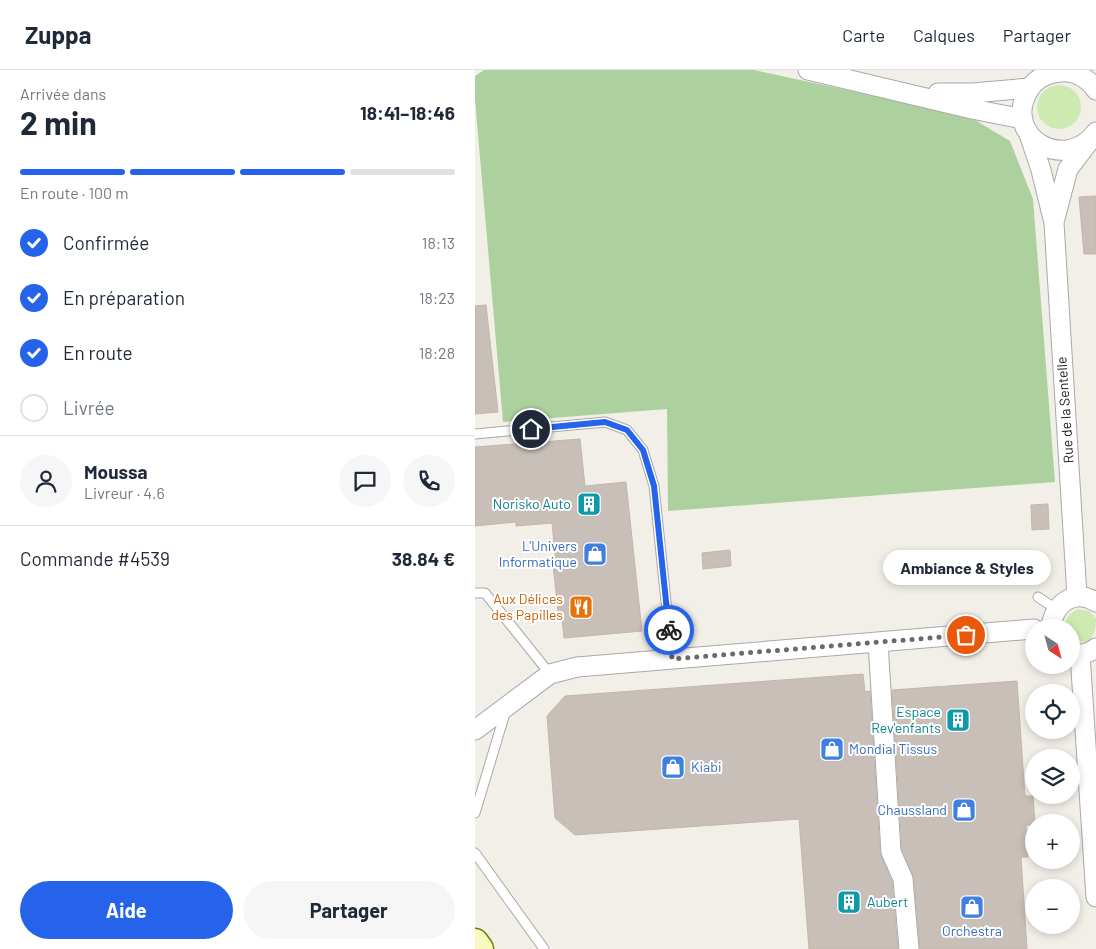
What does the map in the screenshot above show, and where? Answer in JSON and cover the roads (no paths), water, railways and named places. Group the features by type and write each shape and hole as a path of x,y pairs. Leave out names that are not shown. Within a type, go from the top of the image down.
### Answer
{"main road":[{"path":"475,942 480,949"}],"street":[{"path":"808,70 853,75 912,94 972,109 1026,126"},
{"path":"912,94 973,93 1064,71 1090,80"},
{"path":"1037,79 1025,98 1022,108 1026,126 1042,145 1058,151 1075,148 1093,136"},
{"name":"Rue de la Sentelle","path":"1026,126 1041,170 1054,223 1077,596"},
{"name":"Rue de la Sentelle","path":"1054,223 1068,169 1093,136"},
{"path":"1052,619 1056,609 1069,598 1077,596 1086,597 1096,602"},
{"path":"475,730 550,674 577,667 1025,630"},
{"path":"878,642 891,852 903,879 909,949"},
{"path":"1079,684 1082,652"},
{"path":"1080,729 1096,897"}],"lane":[{"path":"475,434 605,422 627,430 643,450 654,486 672,659"},
{"path":"475,593 485,593 550,674"},
{"path":"1038,597 1056,609"},
{"path":"475,813 507,706"},
{"path":"475,853 544,949"}],"place":[{"name":"Norisko Auto","path":"589,504"},
{"name":"L'Univers Informatique","path":"595,554"},
{"name":"Aux Délices des Papilles","path":"581,607"},
{"name":"Ambiance & Styles","path":"966,635"},
{"name":"Espace Rev'enfants","path":"958,720"},
{"name":"Mondial Tissus","path":"832,749"},
{"name":"Kiabi","path":"673,767"},
{"name":"Chaussland","path":"964,810"},
{"name":"Aubert","path":"849,902"},
{"name":"Orchestra","path":"972,907"}]}
